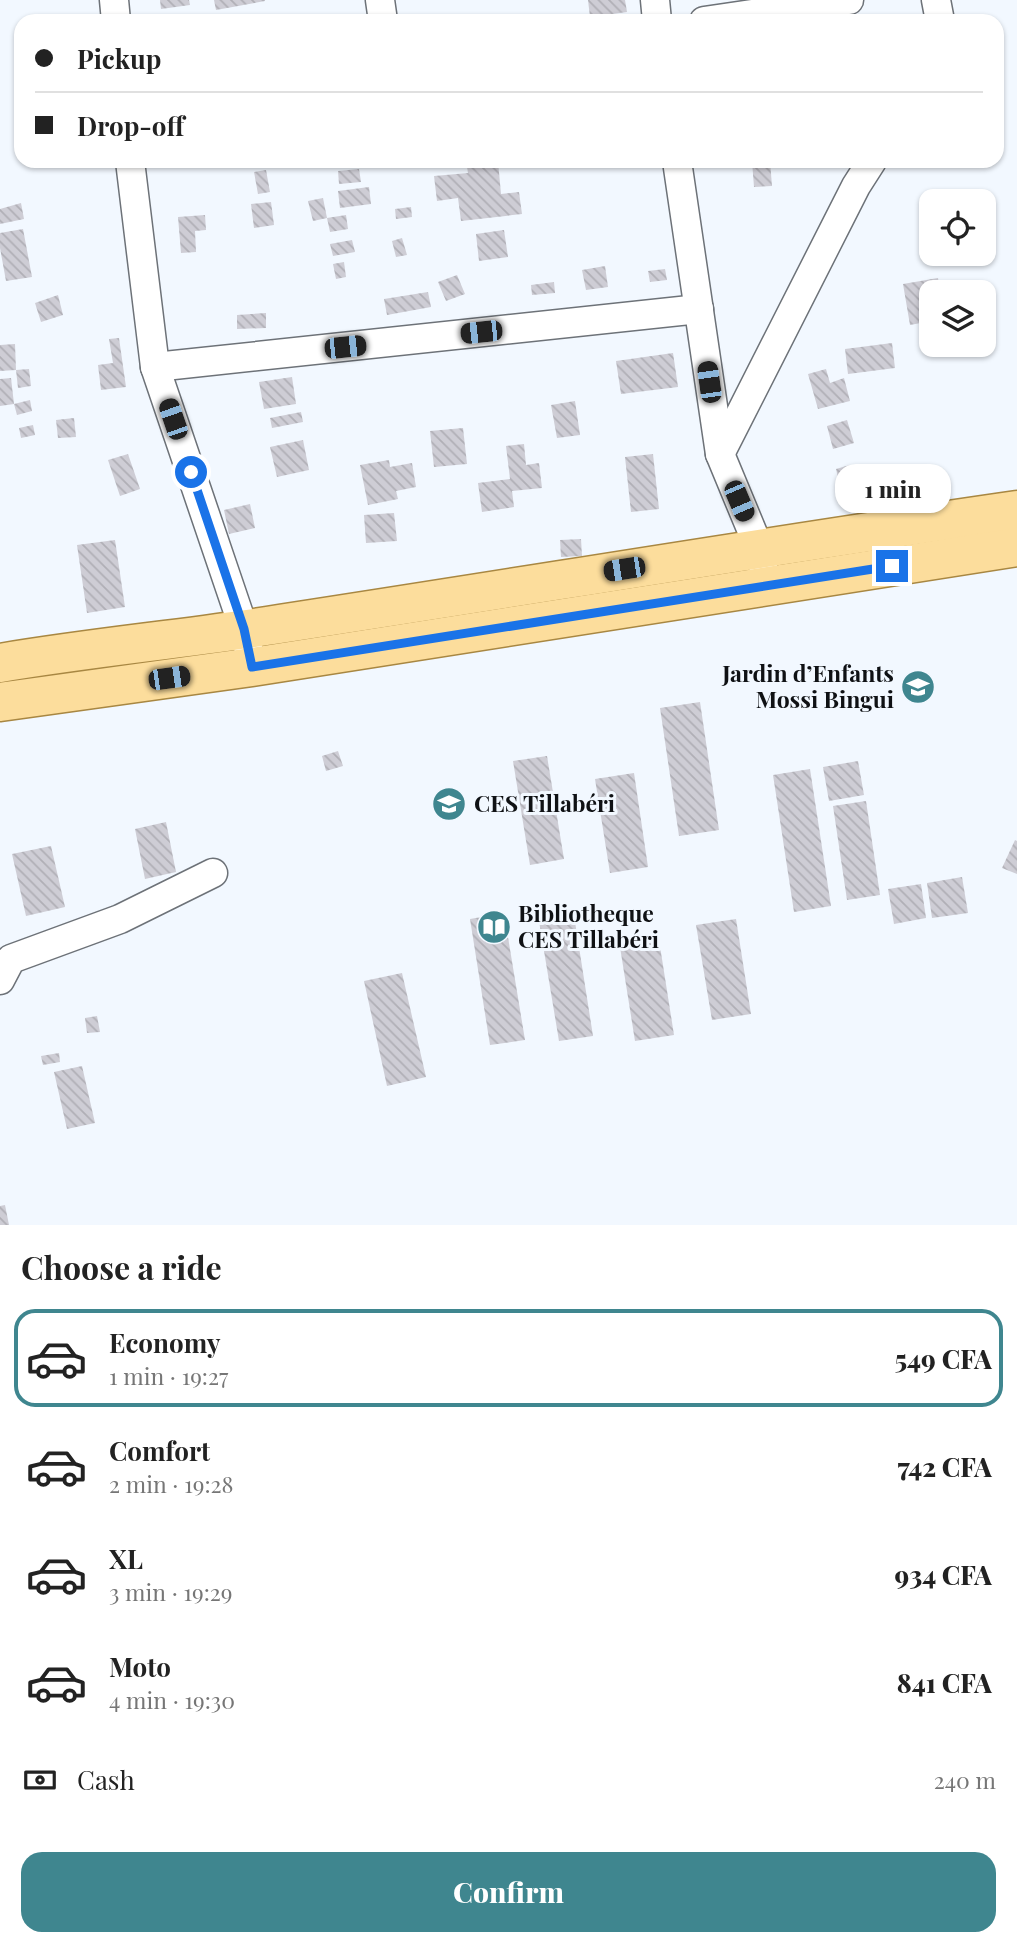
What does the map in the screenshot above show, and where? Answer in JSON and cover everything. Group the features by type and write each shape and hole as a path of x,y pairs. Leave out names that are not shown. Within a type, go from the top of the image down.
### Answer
{"main road":[{"path":"0,663 76,650 244,629 1017,509"},
{"path":"0,702 252,667 1017,547"}],"street":[{"path":"752,14 849,0"},
{"path":"131,168 155,367 244,629 252,667"},
{"path":"678,168 720,454 759,548 767,585"},
{"path":"720,454 868,168"},
{"path":"155,367 699,309"},
{"path":"0,979 11,958 120,919 213,873"}],"building":[{"path":"160,0 189,0 190,5 161,9"},
{"path":"214,0 265,0 265,1 216,10"},
{"path":"588,0 625,0 627,12 590,14"},
{"path":"467,168 499,168 501,194 519,192 522,214 461,221 458,198 437,201 434,176 468,173"},
{"path":"753,168 771,168 772,186 754,187"},
{"path":"359,169 361,182 339,184 338,171"},
{"path":"266,170 270,192 258,194 254,172"},
{"path":"369,187 371,204 340,208 338,191"},
{"path":"323,198 327,218 313,221 308,201"},
{"path":"271,202 274,225 254,228 251,204"},
{"path":"21,203 24,219 0,224 0,209"},
{"path":"411,207 412,217 396,219 395,209"},
{"path":"205,215 206,230 195,231 196,252 181,253 178,217"},
{"path":"346,215 348,229 330,232 327,218"},
{"path":"23,229 32,277 6,281 0,233"},
{"path":"504,230 508,257 479,261 476,234"},
{"path":"402,238 407,255 396,257 392,241"},
{"path":"352,240 355,252 333,256 330,244"},
{"path":"344,262 346,277 336,279 333,264"},
{"path":"605,266 608,287 586,290 582,270"},
{"path":"665,269 667,280 650,282 648,271"},
{"path":"457,275 465,294 446,301 438,282"},
{"path":"919,281 919,323 910,325 903,284"},
{"path":"554,282 555,293 532,295 531,285"},
{"path":"428,292 431,307 387,315 384,299"},
{"path":"58,295 63,315 41,322 35,303"},
{"path":"266,313 266,328 237,329 237,315"},
{"path":"119,338 126,387 101,390 98,365 113,363 109,339"},
{"path":"892,343 895,368 848,374 845,349"},
{"path":"15,344 16,370 0,371 0,345"},
{"path":"673,353 678,387 621,394 616,361"},
{"path":"29,369 31,386 18,388 16,370"},
{"path":"826,369 830,383 844,378 850,401 818,409 808,374"},
{"path":"292,377 296,404 264,409 259,382"},
{"path":"11,378 14,404 0,406 0,379"},
{"path":"30,400 32,411 17,415 14,404"},
{"path":"575,401 580,435 557,438 551,405"},
{"path":"301,412 303,422 272,428 270,418"},
{"path":"74,418 76,437 58,438 56,420"},
{"path":"847,420 854,443 833,449 827,426"},
{"path":"33,425 35,435 21,438 19,428"},
{"path":"463,428 467,464 434,467 430,431"},
{"path":"303,440 309,470 277,477 270,447"},
{"path":"524,444 526,465 539,463 542,488 512,491 514,507 482,512 478,483 510,479 506,446"},
{"path":"128,454 140,489 120,496 108,460"},
{"path":"653,454 659,509 631,512 625,457"},
{"path":"389,460 390,467 412,463 416,487 396,491 398,499 368,505 360,465"},
{"path":"850,465 857,495 843,498 836,469"},
{"path":"250,504 255,528 229,534 224,510"},
{"path":"394,513 397,541 366,543 364,515"},
{"path":"581,539 582,556 561,557 560,540"},
{"path":"115,540 125,607 87,613 77,545"},
{"path":"700,702 719,830 679,836 660,708"},
{"path":"338,751 343,766 326,771 322,756"},
{"path":"547,756 564,859 530,865 513,761"},
{"path":"858,761 864,795 829,801 823,767"},
{"path":"810,769 831,906 794,912 773,775"},
{"path":"634,773 648,867 610,873 595,779"},
{"path":"866,801 880,895 847,900 833,806"},
{"path":"166,822 176,872 145,879 135,829"},
{"path":"1015,840 1017,841 1017,874 1002,868"},
{"path":"51,846 65,907 26,916 12,854"},
{"path":"962,877 968,913 932,918 927,883"},
{"path":"921,884 926,918 894,924 888,889"},
{"path":"573,909 593,1036 559,1041 538,915"},
{"path":"504,913 525,1040 490,1045 470,919"},
{"path":"736,919 751,1014 712,1020 696,925"},
{"path":"659,940 674,1035 635,1041 620,947"},
{"path":"402,973 426,1077 387,1086 364,981"},
{"path":"97,1016 100,1032 87,1033 85,1018"},
{"path":"59,1053 60,1062 43,1065 41,1056"},
{"path":"82,1066 95,1123 67,1129 54,1072"},
{"path":"5,1205 9,1225 0,1225 0,1206"}],"place":[{"name":"Jardin d’Enfants Mossi Bingui","path":"918,687"},
{"name":"CES Tillabéri","path":"449,804"},
{"name":"Bibliotheque CES Tillabéri","path":"494,927"}],"route":[{"path":"191,472 244,629 252,667 892,566"}]}
